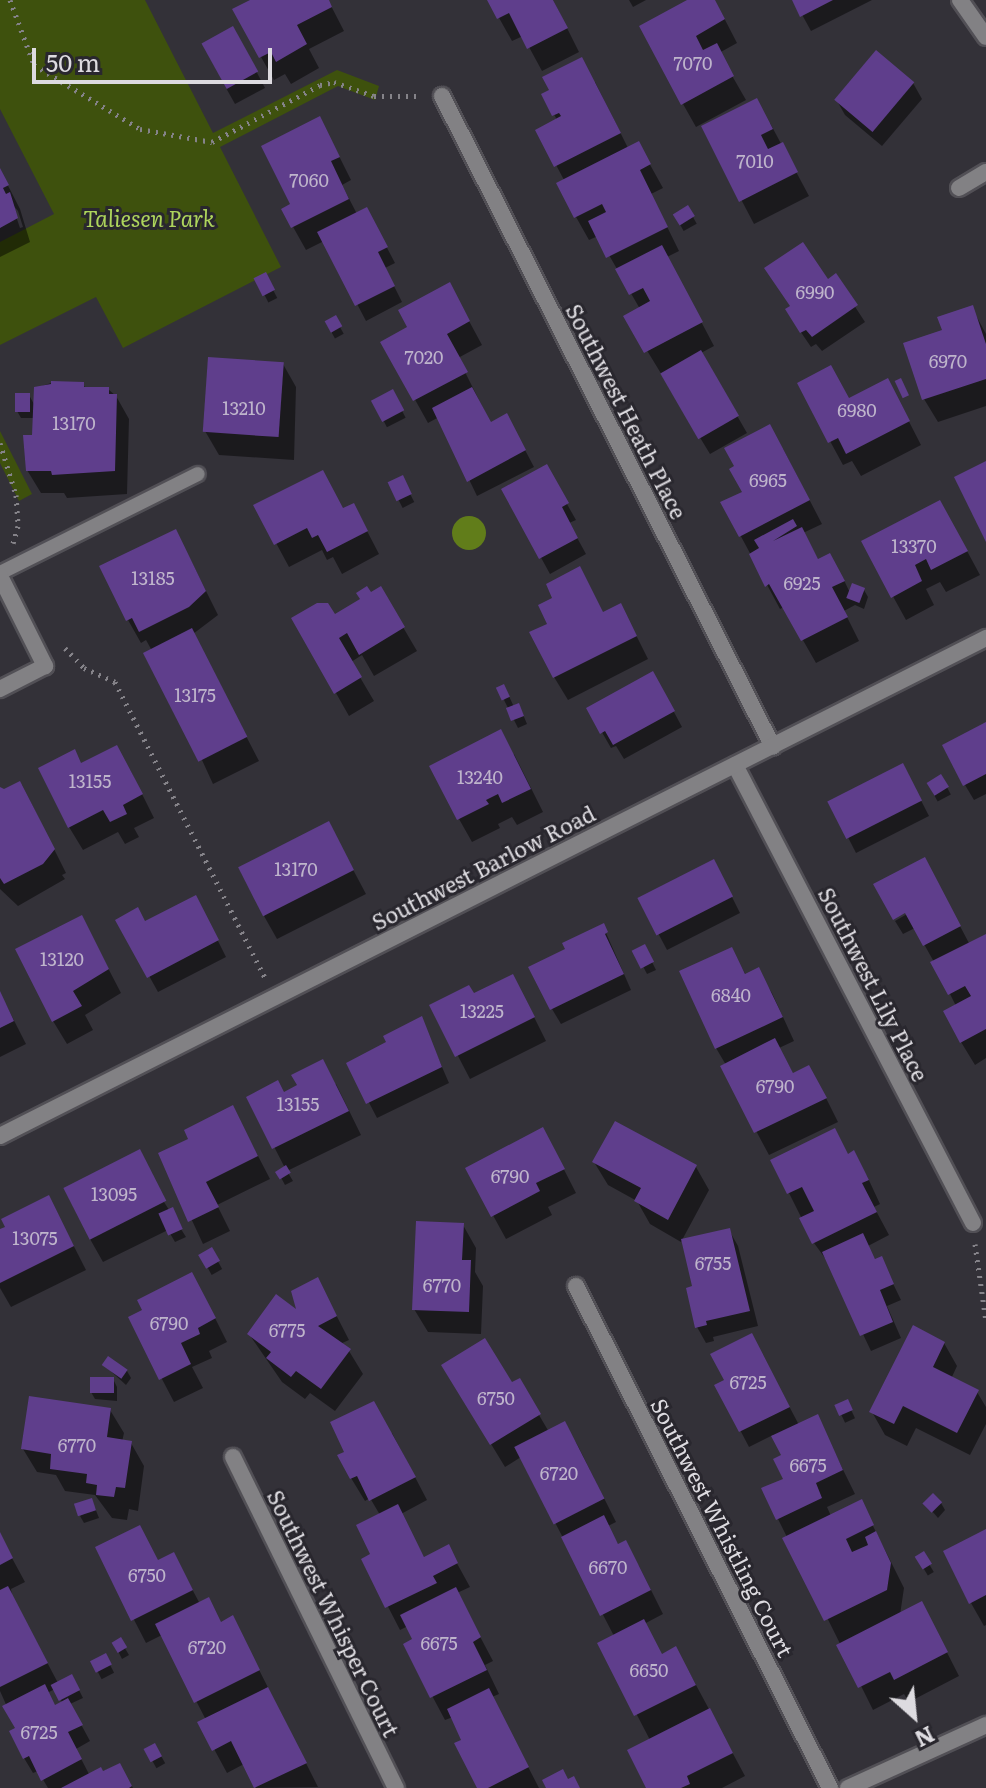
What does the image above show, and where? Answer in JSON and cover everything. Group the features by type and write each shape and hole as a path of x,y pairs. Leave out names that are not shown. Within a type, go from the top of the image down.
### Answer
{"street":[{"path":"960,0 986,37"},
{"name":"Southwest Heath Place","path":"442,96 773,747"},
{"path":"959,188 986,172"},
{"path":"0,574 45,666 0,689"},
{"name":"Southwest Barlow Road","path":"0,1136 986,638"},
{"name":"Southwest Lily Place","path":"735,765 973,1223"},
{"name":"Southwest Whistling Court","path":"576,1286 830,1788"},
{"name":"Southwest Whisper Court","path":"233,1457 396,1788"},
{"path":"848,1788 986,1725"}],"lane":[{"path":"0,574 198,474"}],"path":[{"path":"10,0 34,65 140,129 212,142 320,85 334,82 374,96 442,96"},
{"path":"0,443 16,495 18,526 12,542"},
{"path":"84,668 115,682 131,707 275,997"},
{"path":"973,1223 986,1321"}],"green space":[{"name":"Taliesen Park","path":"0,0 145,0 213,133 337,70 379,86 375,100 338,86 220,147 281,267 123,348 96,297 0,345 0,242 54,214 0,109"},
{"path":"0,431 32,494 19,501 0,463"}],"shaded area":[{"path":"469,516 481,521 486,533 481,545 469,550 457,545 452,533 457,521"}],"building":[{"path":"250,0 329,0 332,7 297,25 307,44 276,62 271,52 259,58 232,9"},
{"path":"487,0 553,0 568,28 527,49 509,13 497,19"},
{"path":"687,0 715,0 725,19 696,36 703,50 717,43 734,76 681,105 639,26"},
{"path":"792,0 833,0 800,17"},
{"path":"233,26 258,71 227,89 202,43"},
{"path":"876,50 914,82 873,132 834,100"},
{"path":"582,57 621,133 554,167 535,130 561,116 559,113 552,116 541,94 549,90 542,77"},
{"path":"757,98 773,129 761,135 768,149 783,142 798,172 739,202 701,126"},
{"path":"320,116 340,157 331,161 349,199 291,228 281,209 290,204 261,146"},
{"path":"639,141 651,164 640,170 668,227 606,258 588,221 606,212 602,204 574,218 556,183"},
{"path":"0,168 9,185 3,188 6,194 10,192 18,218 0,228"},
{"path":"688,205 695,216 680,226 673,215"},
{"path":"367,207 388,247 378,252 395,286 355,306 317,232"},
{"path":"803,242 828,279 836,273 858,305 812,337 806,330 800,333 785,309 790,306 764,268"},
{"path":"662,245 703,322 644,353 623,316 650,301 643,288 629,295 615,269"},
{"path":"266,272 275,290 263,296 254,278"},
{"path":"450,282 470,321 447,334 468,372 413,401 380,342 407,327 398,310"},
{"path":"973,305 986,344 986,379 922,400 903,343 942,330 937,317"},
{"path":"336,315 342,326 331,333 325,321"},
{"path":"701,350 739,416 698,439 660,374"},
{"path":"208,357 284,362 279,437 203,432"},
{"path":"831,365 849,398 888,378 910,421 846,454 838,438 828,443 797,383"},
{"path":"901,378 909,395 903,398 895,381"},
{"path":"51,381 84,382 84,387 109,387 109,394 117,394 115,471 52,475 51,471 26,471 23,435 32,435 34,387 51,384"},
{"path":"472,387 491,422 507,413 526,450 467,482 432,408"},
{"path":"393,389 404,410 382,422 371,401"},
{"path":"15,393 30,393 30,412 15,412"},
{"path":"770,424 810,500 739,537 720,502 742,492 729,469 734,466 724,448"},
{"path":"986,461 986,542 954,477"},
{"path":"547,464 569,503 562,507 578,538 539,559 501,489"},
{"path":"323,470 343,508 354,503 368,531 327,552 318,535 312,538 307,528 274,545 253,505"},
{"path":"403,475 412,494 396,501 388,482"},
{"path":"940,500 968,551 931,570 926,559 915,565 922,581 891,598 861,541"},
{"path":"793,519 797,526 773,541 802,527 818,559 830,553 845,581 832,587 848,617 801,641 769,584 765,587 749,554 759,548 754,540"},
{"path":"176,529 206,591 189,607 139,632 132,618 126,621 99,566"},
{"path":"580,566 603,612 621,603 637,636 553,678 529,632 547,624 538,605 552,598 546,584"},
{"path":"852,583 865,588 859,603 846,598"},
{"path":"367,586 371,592 381,586 405,627 359,655 347,633 339,638 362,677 334,694 291,618 317,603 328,603 335,614 360,599 356,593"},
{"path":"192,628 247,737 198,762 143,653"},
{"path":"653,671 675,711 613,745 605,731 600,734 586,708"},
{"path":"504,684 510,697 502,700 496,688"},
{"path":"519,703 524,716 511,721 506,708"},
{"path":"986,722 986,774 963,786 942,745"},
{"path":"501,729 531,789 502,803 498,794 486,800 489,804 457,820 429,766"},
{"path":"117,745 143,794 123,805 127,814 110,822 103,810 68,828 38,768 75,749 81,763"},
{"path":"903,763 922,800 846,839 827,802"},
{"path":"941,774 949,787 935,796 927,783"},
{"path":"20,781 55,849 43,864 4,884 0,878 0,787 4,789"},
{"path":"329,821 354,870 263,916 238,867"},
{"path":"925,857 961,926 923,946 905,913 893,920 873,884"},
{"path":"714,859 733,896 656,935 637,898"},
{"path":"196,895 219,940 147,978 115,920 138,907 145,921"},
{"path":"82,915 109,969 73,991 82,1006 52,1022 15,949"},
{"path":"604,923 608,932 605,934 624,974 550,1010 528,967 565,949 562,943"},
{"path":"986,934 986,1029 960,1043 943,1011 971,996 965,986 948,995 930,962"},
{"path":"645,944 654,962 641,969 632,951"},
{"path":"732,947 745,974 759,967 783,1017 715,1049 679,971"},
{"path":"513,974 535,1017 455,1057 429,1005 469,985 474,993"},
{"path":"0,991 14,1021 0,1028"},
{"path":"422,1016 442,1067 366,1104 346,1063 386,1042 383,1036"},
{"path":"775,1038 793,1073 809,1065 827,1098 754,1133 720,1066"},
{"path":"323,1059 349,1111 272,1149 246,1097 278,1080 284,1092 297,1085 291,1075"},
{"path":"233,1105 258,1156 206,1182 219,1207 188,1222 158,1153 188,1139 184,1130"},
{"path":"615,1121 697,1165 668,1220 634,1201 641,1188 592,1162"},
{"path":"543,1127 565,1169 536,1183 540,1191 491,1217 465,1168"},
{"path":"835,1128 848,1154 854,1150 869,1180 862,1183 877,1212 812,1244 799,1218 814,1211 802,1187 787,1194 770,1160"},
{"path":"140,1149 166,1201 90,1240 63,1188"},
{"path":"286,1165 291,1173 280,1180 275,1172"},
{"path":"49,1195 74,1246 0,1283 0,1229 5,1227 1,1219"},
{"path":"173,1207 183,1229 168,1235 158,1214"},
{"path":"416,1221 464,1223 462,1260 471,1260 469,1312 412,1310"},
{"path":"730,1228 750,1311 706,1321 707,1325 695,1328 686,1288 692,1286 681,1239"},
{"path":"863,1233 875,1259 882,1256 894,1284 880,1290 893,1322 860,1336 822,1252"},
{"path":"212,1247 220,1261 206,1269 198,1255"},
{"path":"192,1272 216,1318 198,1328 200,1334 181,1343 191,1364 159,1380 128,1317 142,1310 137,1300"},
{"path":"318,1277 337,1316 318,1326 351,1349 321,1389 296,1371 291,1377 266,1358 271,1352 247,1334 276,1294 296,1309 291,1291"},
{"path":"913,1325 945,1342 933,1367 979,1390 957,1433 903,1406 894,1424 869,1412"},
{"path":"752,1333 790,1407 739,1432 714,1385 724,1380 710,1354"},
{"path":"485,1338 512,1382 520,1378 541,1414 490,1445 441,1365"},
{"path":"108,1356 128,1370 121,1379 102,1365"},
{"path":"90,1377 114,1377 114,1393 90,1393"},
{"path":"29,1396 111,1408 107,1437 132,1441 125,1488 116,1487 114,1497 96,1495 97,1485 86,1483 87,1474 50,1469 51,1454 21,1449"},
{"path":"848,1399 853,1410 839,1416 834,1405"},
{"path":"374,1401 416,1477 369,1501 357,1476 350,1479 337,1455 344,1452 330,1422"},
{"path":"818,1414 843,1470 816,1483 822,1498 776,1520 761,1488 783,1479 773,1459 781,1455 771,1436"},
{"path":"565,1421 604,1499 554,1524 514,1447"},
{"path":"933,1493 942,1502 932,1513 922,1504"},
{"path":"92,1498 96,1510 78,1516 74,1504"},
{"path":"862,1499 874,1525 846,1539 852,1552 868,1545 865,1537 876,1531 891,1563 887,1590 824,1621 782,1538"},
{"path":"398,1504 424,1557 449,1544 458,1563 433,1576 437,1583 385,1608 361,1559 370,1554 356,1525"},
{"path":"604,1515 618,1544 626,1540 651,1590 600,1616 561,1537"},
{"path":"140,1525 158,1560 174,1552 193,1590 131,1621 95,1547"},
{"path":"986,1529 986,1595 969,1604 943,1551"},
{"path":"0,1532 13,1558 0,1565"},
{"path":"924,1551 932,1564 923,1570 915,1557"},
{"path":"8,1586 48,1663 0,1687 0,1590"},
{"path":"456,1587 481,1637 473,1642 487,1670 430,1698 403,1644 412,1639 400,1615"},
{"path":"209,1597 221,1622 233,1615 260,1670 194,1703 155,1624"},
{"path":"922,1601 948,1652 894,1680 890,1672 858,1688 836,1645"},
{"path":"644,1619 662,1654 676,1646 696,1685 634,1716 597,1643"},
{"path":"121,1637 127,1647 118,1653 112,1643"},
{"path":"106,1653 112,1665 96,1673 90,1661"},
{"path":"72,1674 80,1690 59,1701 51,1685"},
{"path":"45,1684 55,1705 68,1698 83,1725 68,1732 82,1759 41,1781 29,1756 23,1759 9,1731 15,1728 2,1706"},
{"path":"268,1687 307,1763 254,1788 231,1741 212,1751 197,1722"},
{"path":"489,1688 529,1767 488,1788 477,1788 454,1743 461,1740 447,1709"},
{"path":"710,1708 733,1753 687,1776 690,1784 681,1788 646,1788 627,1750"},
{"path":"155,1743 162,1756 151,1762 144,1749"},
{"path":"120,1763 132,1786 129,1788 61,1788 101,1767 103,1771"},
{"path":"563,1769 568,1779 574,1776 580,1788 546,1788 542,1780"}]}
